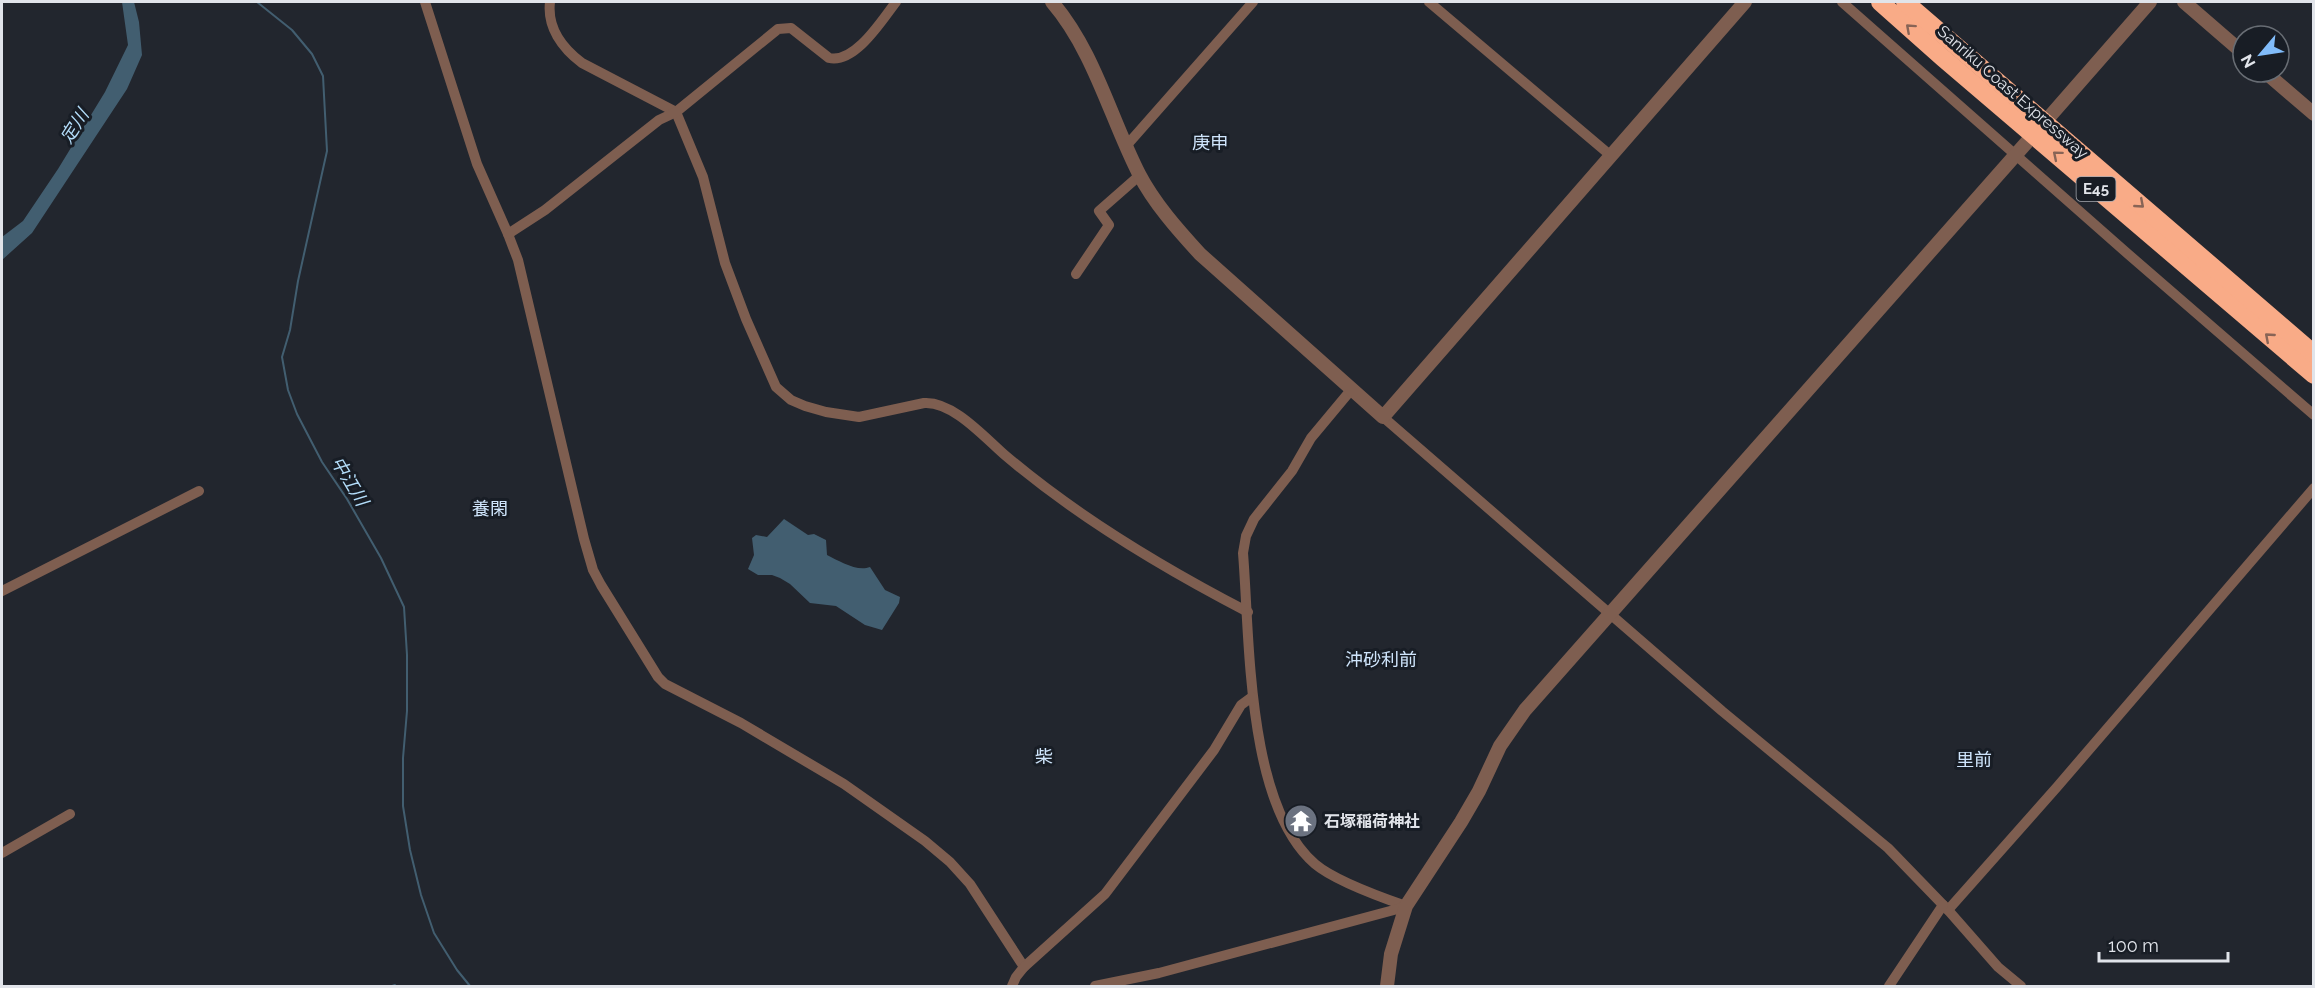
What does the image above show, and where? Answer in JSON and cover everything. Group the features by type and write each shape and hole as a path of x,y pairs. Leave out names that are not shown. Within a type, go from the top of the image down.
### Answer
{"highway":[{"name":"Sanriku Coast Expressway","path":"1880,2 2313,375"},
{"name":"Sanriku Coast Expressway","path":"1905,2 2313,354"}],"street":[{"path":"425,2 477,164 508,234 522,277 578,516 593,570 651,668 665,684 741,723 844,784 925,841 950,862 970,884 1024,968"},
{"path":"550,2 549,14 555,32 568,52 582,63 676,112 703,177 725,262 746,319 776,387 791,400 826,412 859,417 935,402 951,409 1010,459 1092,521 1189,582 1248,612"},
{"path":"508,234 545,210 659,120 676,112 778,29 791,28 829,58 836,60 846,58 874,32 896,2"},
{"path":"1052,2 1077,37 1140,175 1176,228 1200,254 1351,390 1610,614 1836,807 1888,848 1998,967 2021,987"},
{"path":"1127,145 1253,2"},
{"path":"1429,2 1610,155"},
{"path":"1383,417 1745,2"},
{"path":"1842,2 2313,415"},
{"path":"2051,115 2150,2"},
{"path":"2184,2 2231,43"},
{"path":"2279,84 2313,114"},
{"path":"1387,987 1391,954 1406,906 1461,822 1479,791 1500,746 1518,719 2027,141"},
{"path":"1076,274 1109,225 1099,211 1140,175"},
{"path":"1351,390 1311,438 1292,471 1254,519 1245,536 1243,553 1252,697 1262,754 1283,820 1296,842 1315,864 1343,880 1406,906"},
{"path":"1889,987 1945,908 2057,787 2313,488"},
{"path":"2,591 199,490"},
{"path":"1012,987 1016,977 1024,968 1105,894 1214,750 1241,705 1252,697"},
{"path":"2,853 70,814"},
{"path":"1095,987 1170,970 1406,906"}],"water":[{"path":"122,2 134,2 139,22 142,55 127,89 32,233 2,260 2,237 23,221 58,169 105,92 128,45"},
{"path":"784,519 808,535 814,534 826,540 827,555 854,567 870,567 885,590 900,597 899,603 882,630 865,625 836,606 810,603 780,578 772,575 758,575 748,569 754,555 752,538 756,535 767,537"}],"waterway":[{"name":"中江川","path":"257,2 292,30 312,54 323,76 327,151 298,281 290,330 282,357 288,390 297,414 322,462 347,499 381,558 404,607 407,711 403,758 403,806 410,850 421,895 434,933 470,986"}],"place":[{"name":"石塚稲荷神社","path":"1301,821"}],"district":[{"name":"庚申","path":"1210,142"},
{"name":"養閑","path":"490,508"},
{"name":"沖砂利前","path":"1381,659"},
{"name":"柴","path":"1044,756"},
{"name":"里前","path":"1974,759"}],"water label":[{"name":"定川","path":"74,126"}]}
